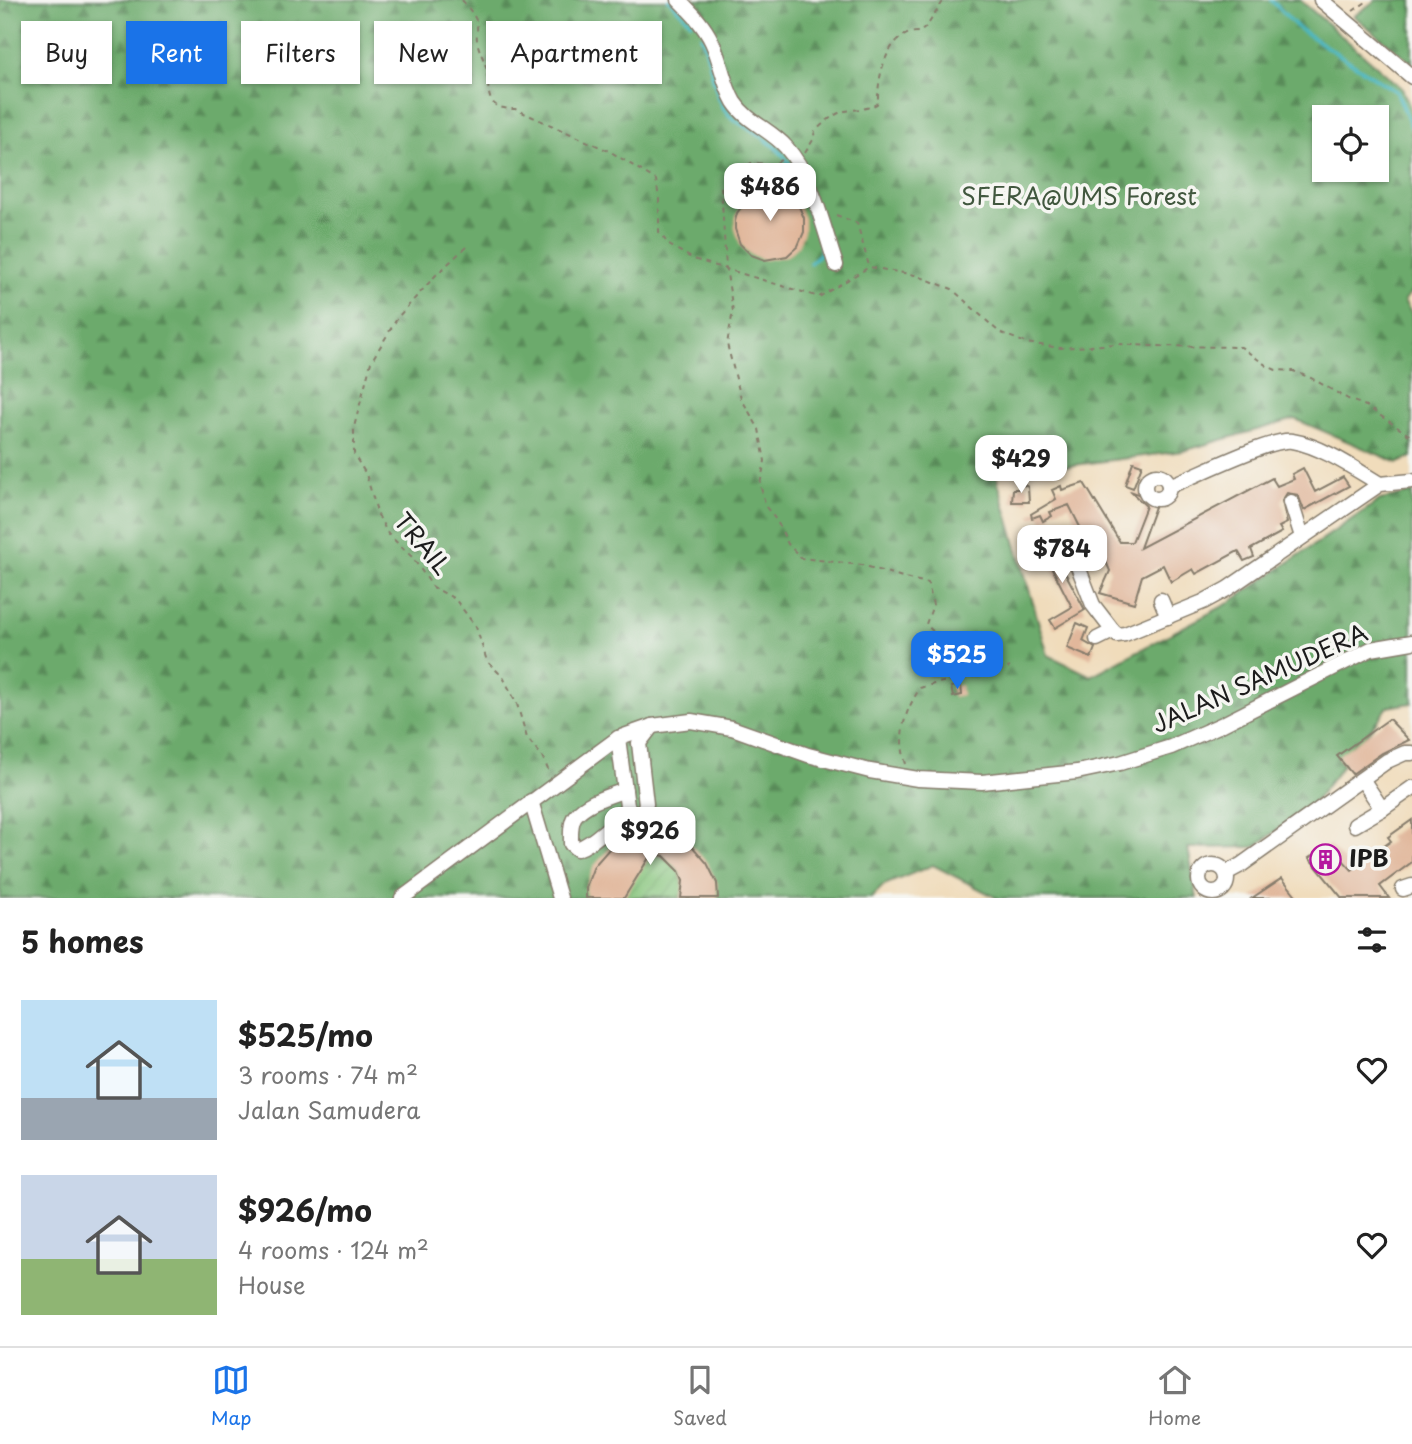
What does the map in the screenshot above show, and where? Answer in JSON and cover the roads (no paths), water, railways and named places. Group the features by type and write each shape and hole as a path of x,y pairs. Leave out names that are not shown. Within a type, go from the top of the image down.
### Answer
{"street":[{"path":"679,0 703,25 713,43 735,104 783,144 803,170 836,265"},
{"path":"1321,0 1412,77"},
{"path":"1169,486 1263,448 1289,441 1336,458 1380,484"},
{"path":"1070,546 1093,605 1112,631 1121,635 1137,623 1165,609 1227,589 1380,484 1412,481"},
{"path":"1291,502 1302,537"},
{"path":"1097,639 1112,631"},
{"name":"JALAN SAMUDERA","path":"402,898 618,738 652,726 691,722 732,728 808,755 870,772 918,779 982,782 1077,772 1120,763 1171,747 1223,724 1371,649 1412,642"},
{"path":"625,790 598,801 575,816 571,827 571,844 577,849 585,846 618,819 642,813 646,804 639,743 652,726"},
{"path":"618,738 627,806 633,814"},
{"path":"1226,873 1387,761 1405,753 1412,753"},
{"path":"1362,779 1382,809"},
{"path":"1355,825 1412,788"},
{"path":"531,801 560,898"},
{"path":"1212,864 1220,866 1226,873 1226,885 1211,896 1198,883 1199,874 1204,867 1212,864"}],"waterway":[{"path":"669,0 691,22"},
{"path":"1271,0 1299,29 1397,92 1412,128"},
{"path":"701,36 717,93 725,110 774,146 792,167"},
{"path":"794,171 821,244 821,253 810,263"}],"place":[{"name":"IPB","path":"1326,859"}],"park label":[{"name":"SFERA@UMS Forest","path":"1079,197"}]}
